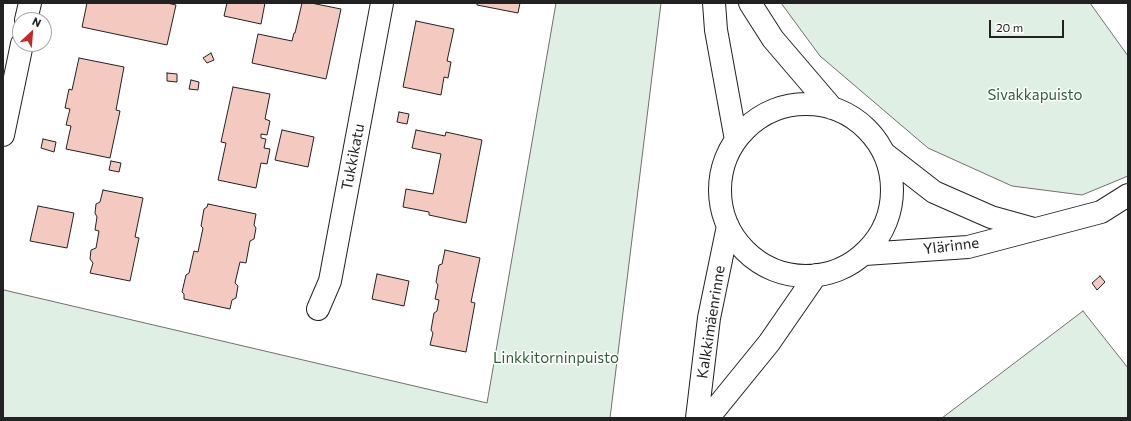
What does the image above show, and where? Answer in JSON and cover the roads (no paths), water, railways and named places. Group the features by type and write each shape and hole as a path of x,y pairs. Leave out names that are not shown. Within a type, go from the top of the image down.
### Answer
{"street":[{"name":"Tukkikatu","path":"318,309 330,282 382,3"},
{"path":"714,3 716,30 736,140"},
{"path":"750,3 773,39 832,108"},
{"path":"3,136 20,52"},
{"path":"796,104 815,104 832,108 849,115 864,126 876,139 885,154 890,172 892,189 891,207 886,224 880,235 865,254 834,272 798,276 781,272 764,265 750,254 737,241 728,226 720,191 722,173 736,140 758,119 779,108 796,104"},
{"name":"Ylärinne","path":"885,154 934,192 991,217 1035,229"},
{"name":"Ylärinne","path":"865,254 968,247 1101,212 1128,195"},
{"name":"Kalkkimäenrinne","path":"697,418 708,318 728,226"},
{"name":"Kalkkimäenrinne","path":"708,418 769,343 816,275"}],"park label":[{"name":"Sivakkapuisto","path":"1035,95"},
{"name":"Linkkitorninpuisto","path":"556,358"}]}
